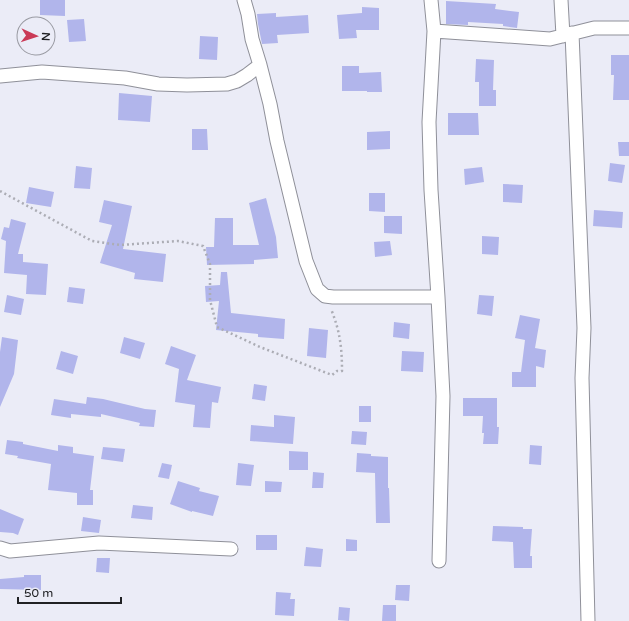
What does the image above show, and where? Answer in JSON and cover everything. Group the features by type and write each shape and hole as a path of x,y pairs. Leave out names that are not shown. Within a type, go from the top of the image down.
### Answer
{"street":[{"path":"244,0 252,39 270,104 277,142 306,261 318,289 325,296 333,298 438,297"},
{"path":"431,0 434,31 429,122 431,190 443,396 439,560"},
{"path":"560,0 567,34 584,328 582,378 588,621"},
{"path":"434,31 550,39 594,28 629,28"},
{"path":"0,76 42,72 125,78 158,84 227,84 237,81 260,65"},
{"path":"0,548 10,551 99,543 231,549"}],"path":[{"path":"0,192 92,241 120,245 178,241 203,246 210,264 210,300 217,327 260,347 332,375 338,370 342,371 342,353 340,334 325,296"}],"building":[{"path":"40,0 65,0 65,16 40,15"},
{"path":"446,1 496,4 495,9 519,12 517,28 503,26 503,24 468,22 468,25 446,24"},
{"path":"362,7 379,8 379,30 356,30 357,38 339,39 337,15 362,13"},
{"path":"276,13 276,17 308,15 309,33 277,35 278,43 262,44 257,14"},
{"path":"84,19 86,41 69,42 67,20"},
{"path":"200,36 218,37 217,60 199,59"},
{"path":"611,55 629,55 629,100 613,100 614,75 611,75"},
{"path":"476,59 494,60 493,90 496,90 496,106 479,106 479,82 475,82"},
{"path":"342,66 359,66 359,73 381,72 382,92 342,91"},
{"path":"119,93 152,96 150,122 118,120"},
{"path":"448,113 478,113 479,135 448,135"},
{"path":"192,129 207,129 208,150 192,150"},
{"path":"390,131 390,149 367,150 367,132"},
{"path":"618,142 629,142 629,156 619,156"},
{"path":"610,163 625,165 622,183 608,181"},
{"path":"76,166 92,168 90,189 74,188"},
{"path":"482,167 484,182 465,185 464,169"},
{"path":"503,184 523,185 522,203 503,202"},
{"path":"29,187 54,192 51,207 26,203"},
{"path":"369,193 385,193 385,212 369,211"},
{"path":"266,198 276,237 278,258 254,260 254,264 207,265 206,247 214,247 215,218 233,218 233,245 259,245 249,203"},
{"path":"104,200 132,206 123,249 166,254 163,282 134,279 135,273 100,263 112,225 99,222"},
{"path":"594,210 623,212 622,228 593,226"},
{"path":"384,216 402,216 402,234 384,233"},
{"path":"11,219 26,223 18,254 23,254 23,262 48,264 46,295 26,294 27,275 4,273 6,241 1,239 4,227 9,228"},
{"path":"482,236 499,237 498,255 482,254"},
{"path":"390,241 392,255 375,257 374,242"},
{"path":"221,272 227,272 231,313 285,319 284,339 258,337 258,334 216,330 219,301 206,302 205,286 220,285"},
{"path":"69,287 85,289 83,304 67,302"},
{"path":"7,295 24,299 21,315 4,312"},
{"path":"479,295 494,296 492,316 477,314"},
{"path":"520,315 540,319 535,348 546,350 544,368 536,366 536,387 512,387 512,372 521,372 525,340 515,338"},
{"path":"394,322 410,324 409,339 393,337"},
{"path":"309,328 328,330 326,358 307,356"},
{"path":"2,337 18,340 14,374 0,407 0,352"},
{"path":"124,337 145,343 140,359 120,353"},
{"path":"171,346 196,355 187,380 221,387 218,403 212,402 210,428 193,427 195,405 175,402 179,369 165,364"},
{"path":"61,351 78,356 73,374 56,369"},
{"path":"402,351 424,352 423,372 401,371"},
{"path":"254,384 267,386 265,401 252,399"},
{"path":"87,397 156,410 154,427 139,426 140,423 101,414 101,417 71,414 71,418 51,415 54,399 86,404"},
{"path":"463,398 497,398 497,427 499,427 498,444 483,444 483,416 463,416"},
{"path":"359,406 371,406 371,422 359,422"},
{"path":"274,415 295,417 293,444 250,441 251,425 274,427"},
{"path":"352,431 367,432 366,445 351,444"},
{"path":"7,440 23,442 23,444 58,451 58,445 73,447 73,453 94,456 90,490 93,490 93,505 77,505 77,493 48,490 51,464 17,458 18,456 5,454"},
{"path":"530,445 542,446 541,465 529,464"},
{"path":"103,447 125,449 123,462 101,459"},
{"path":"289,451 308,452 308,470 289,470"},
{"path":"357,453 388,457 390,523 376,523 375,473 356,472"},
{"path":"162,463 172,465 169,479 158,477"},
{"path":"238,463 254,465 251,486 236,485"},
{"path":"313,472 324,473 323,488 312,488"},
{"path":"178,481 200,488 199,491 219,496 213,516 192,512 170,504"},
{"path":"265,481 282,482 281,492 265,492"},
{"path":"133,505 153,507 152,520 131,518"},
{"path":"0,509 24,519 18,535 0,532"},
{"path":"83,517 101,520 99,533 81,531"},
{"path":"493,526 523,527 523,529 532,529 530,556 532,556 532,568 514,568 513,542 492,541"},
{"path":"256,535 277,535 277,550 256,550"},
{"path":"346,539 357,540 357,551 346,551"},
{"path":"306,547 323,549 321,567 304,566"},
{"path":"97,558 110,558 109,573 96,572"},
{"path":"24,575 41,575 41,590 0,589 0,579 24,577"},
{"path":"396,585 410,585 409,601 395,600"},
{"path":"276,592 291,593 290,599 295,599 294,616 275,615"},
{"path":"383,605 396,605 396,621 382,621"},
{"path":"339,607 350,608 349,621 338,620"}]}
